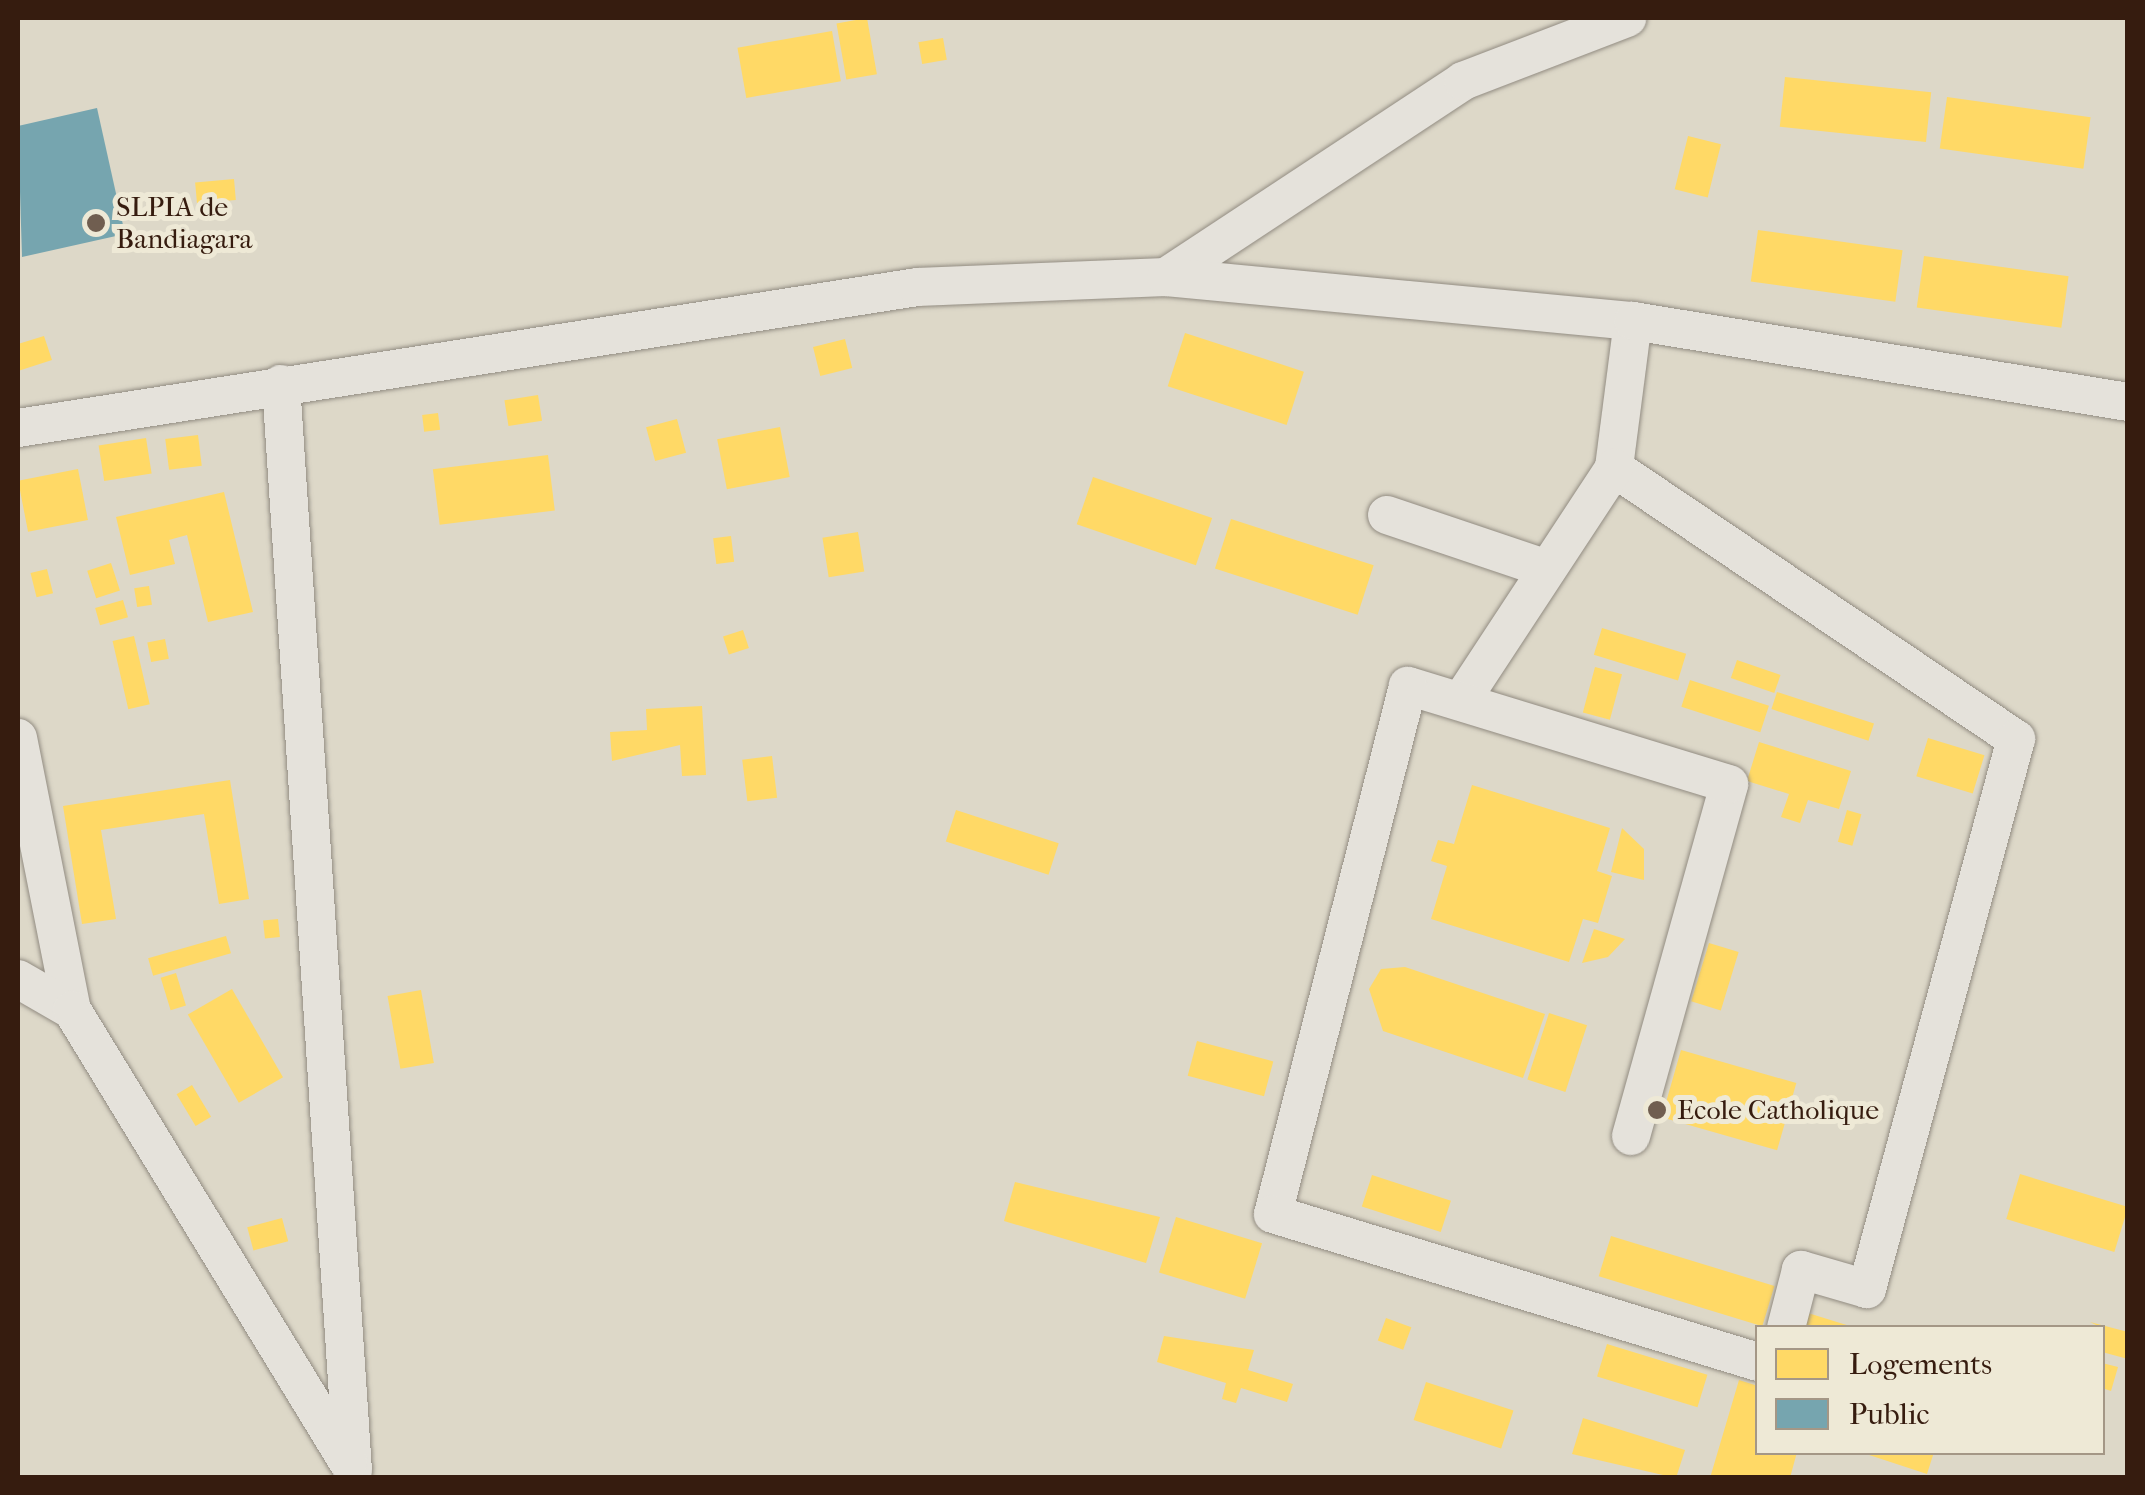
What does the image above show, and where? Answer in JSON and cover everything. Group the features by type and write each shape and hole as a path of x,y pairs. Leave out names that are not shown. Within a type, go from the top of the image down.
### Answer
{"street":[{"path":"1166,277 1463,82 1627,18"},
{"path":"18,428 917,287 1166,277 1633,321 2128,402"},
{"path":"1461,701 1614,468 1633,321"},
{"path":"281,384 353,1474"},
{"path":"1614,468 2016,740 1868,1289 1800,1270 1787,1325"},
{"path":"1387,516 1547,569"},
{"path":"1631,1136 1729,784 1408,686 1273,1214 1755,1361"},
{"path":"18,738 72,1010 353,1474"},
{"path":"18,978 72,1010"}],"building: Logements":[{"path":"867,18 877,74 846,80 836,23"},
{"path":"832,31 841,81 746,98 737,48"},
{"path":"943,38 947,60 922,64 918,42"},
{"path":"1785,77 1931,92 1926,142 1780,127"},
{"path":"1947,97 2091,117 2083,169 1940,148"},
{"path":"1688,136 1721,144 1708,198 1675,189"},
{"path":"234,179 236,200 197,203 195,182"},
{"path":"1758,230 1903,250 1895,302 1751,281"},
{"path":"1924,256 2069,276 2061,328 1917,307"},
{"path":"1185,333 1304,372 1287,425 1168,386"},
{"path":"44,336 52,360 18,371 18,344"},
{"path":"845,339 852,368 820,376 813,347"},
{"path":"538,395 542,421 508,426 504,400"},
{"path":"438,413 440,430 424,432 422,415"},
{"path":"677,419 686,453 655,461 646,427"},
{"path":"780,427 790,477 727,489 717,439"},
{"path":"198,435 202,466 169,470 165,439"},
{"path":"146,438 152,474 104,481 99,446"},
{"path":"548,455 555,511 440,525 433,469"},
{"path":"78,469 88,520 28,532 18,481"},
{"path":"1093,477 1212,518 1196,565 1077,524"},
{"path":"224,492 253,612 208,622 187,535 169,540 175,564 130,575 116,517"},
{"path":"1231,519 1374,565 1358,615 1215,568"},
{"path":"858,532 864,572 829,577 822,538"},
{"path":"731,536 734,562 716,564 713,538"},
{"path":"111,563 120,591 96,598 87,571"},
{"path":"47,569 53,593 37,597 31,573"},
{"path":"149,586 152,605 137,607 134,588"},
{"path":"123,600 128,617 100,625 95,608"},
{"path":"1602,628 1686,654 1678,681 1594,655"},
{"path":"743,630 749,648 729,655 723,636"},
{"path":"134,636 150,704 128,709 113,641"},
{"path":"165,639 169,659 151,662 147,642"},
{"path":"1737,660 1780,675 1774,693 1731,678"},
{"path":"1595,667 1622,674 1610,720 1583,712"},
{"path":"1690,680 1769,706 1760,732 1681,707"},
{"path":"1777,692 1874,724 1868,741 1771,709"},
{"path":"702,706 706,775 682,776 680,745 612,761 610,732 647,730 646,709"},
{"path":"1928,738 1984,755 1973,794 1916,776"},
{"path":"1759,742 1851,771 1839,809 1808,800 1800,823 1781,817 1789,794 1747,781"},
{"path":"772,756 777,798 747,801 742,760"},
{"path":"230,780 249,899 219,904 204,814 101,830 116,919 82,924 63,806"},
{"path":"1472,785 1610,828 1597,871 1612,876 1598,923 1583,919 1569,962 1431,919 1447,866 1431,861 1438,840 1454,844"},
{"path":"956,810 1059,843 1049,875 946,841"},
{"path":"1847,810 1861,814 1852,846 1838,842"},
{"path":"1622,828 1644,849 1644,880 1611,872"},
{"path":"278,919 280,937 265,938 263,921"},
{"path":"1594,929 1625,939 1608,957 1582,963"},
{"path":"226,936 231,953 153,976 148,958"},
{"path":"1709,943 1739,952 1721,1010 1691,1001"},
{"path":"1405,967 1545,1014 1523,1078 1383,1031 1369,989 1381,969"},
{"path":"176,973 186,1006 171,1010 161,978"},
{"path":"232,989 283,1077 239,1103 188,1015"},
{"path":"421,990 434,1063 400,1069 388,996"},
{"path":"1549,1013 1587,1025 1565,1092 1527,1080"},
{"path":"1197,1041 1273,1061 1264,1096 1188,1076"},
{"path":"1681,1050 1796,1083 1777,1150 1662,1117"},
{"path":"192,1085 211,1117 196,1126 177,1094"},
{"path":"2020,1174 2128,1207 2114,1252 2006,1219"},
{"path":"1372,1175 1451,1201 1441,1232 1362,1206"},
{"path":"1015,1182 1160,1217 1146,1263 1004,1221"},
{"path":"1176,1217 1262,1243 1245,1299 1159,1272"},
{"path":"282,1218 288,1241 253,1250 247,1227"},
{"path":"1611,1236 1775,1286 1763,1325 1599,1276"},
{"path":"1808,1313 1847,1325 1804,1325"},
{"path":"1386,1318 1411,1327 1403,1350 1378,1341"},
{"path":"2105,1326 2128,1332 2128,1359 2105,1353"},
{"path":"1164,1336 1254,1350 1248,1370 1293,1384 1287,1402 1241,1388 1236,1403 1222,1399 1226,1383 1157,1362"},
{"path":"1607,1344 1707,1375 1697,1407 1597,1377"},
{"path":"2105,1364 2118,1367 2111,1391 2105,1389"},
{"path":"1739,1380 1755,1385 1755,1455 1796,1455 1790,1478 1710,1478"},
{"path":"1426,1382 1513,1410 1501,1448 1414,1420"},
{"path":"1583,1418 1685,1450 1676,1478 1572,1454"},
{"path":"1869,1455 1933,1455 1927,1474"}],"building: Public":[{"path":"97,108 125,234 22,257 18,126"}],"place":[{"name":"SLPIA de Bandiagara","path":"96,223"},
{"name":"Ecole Catholique","path":"1657,1110"}]}
